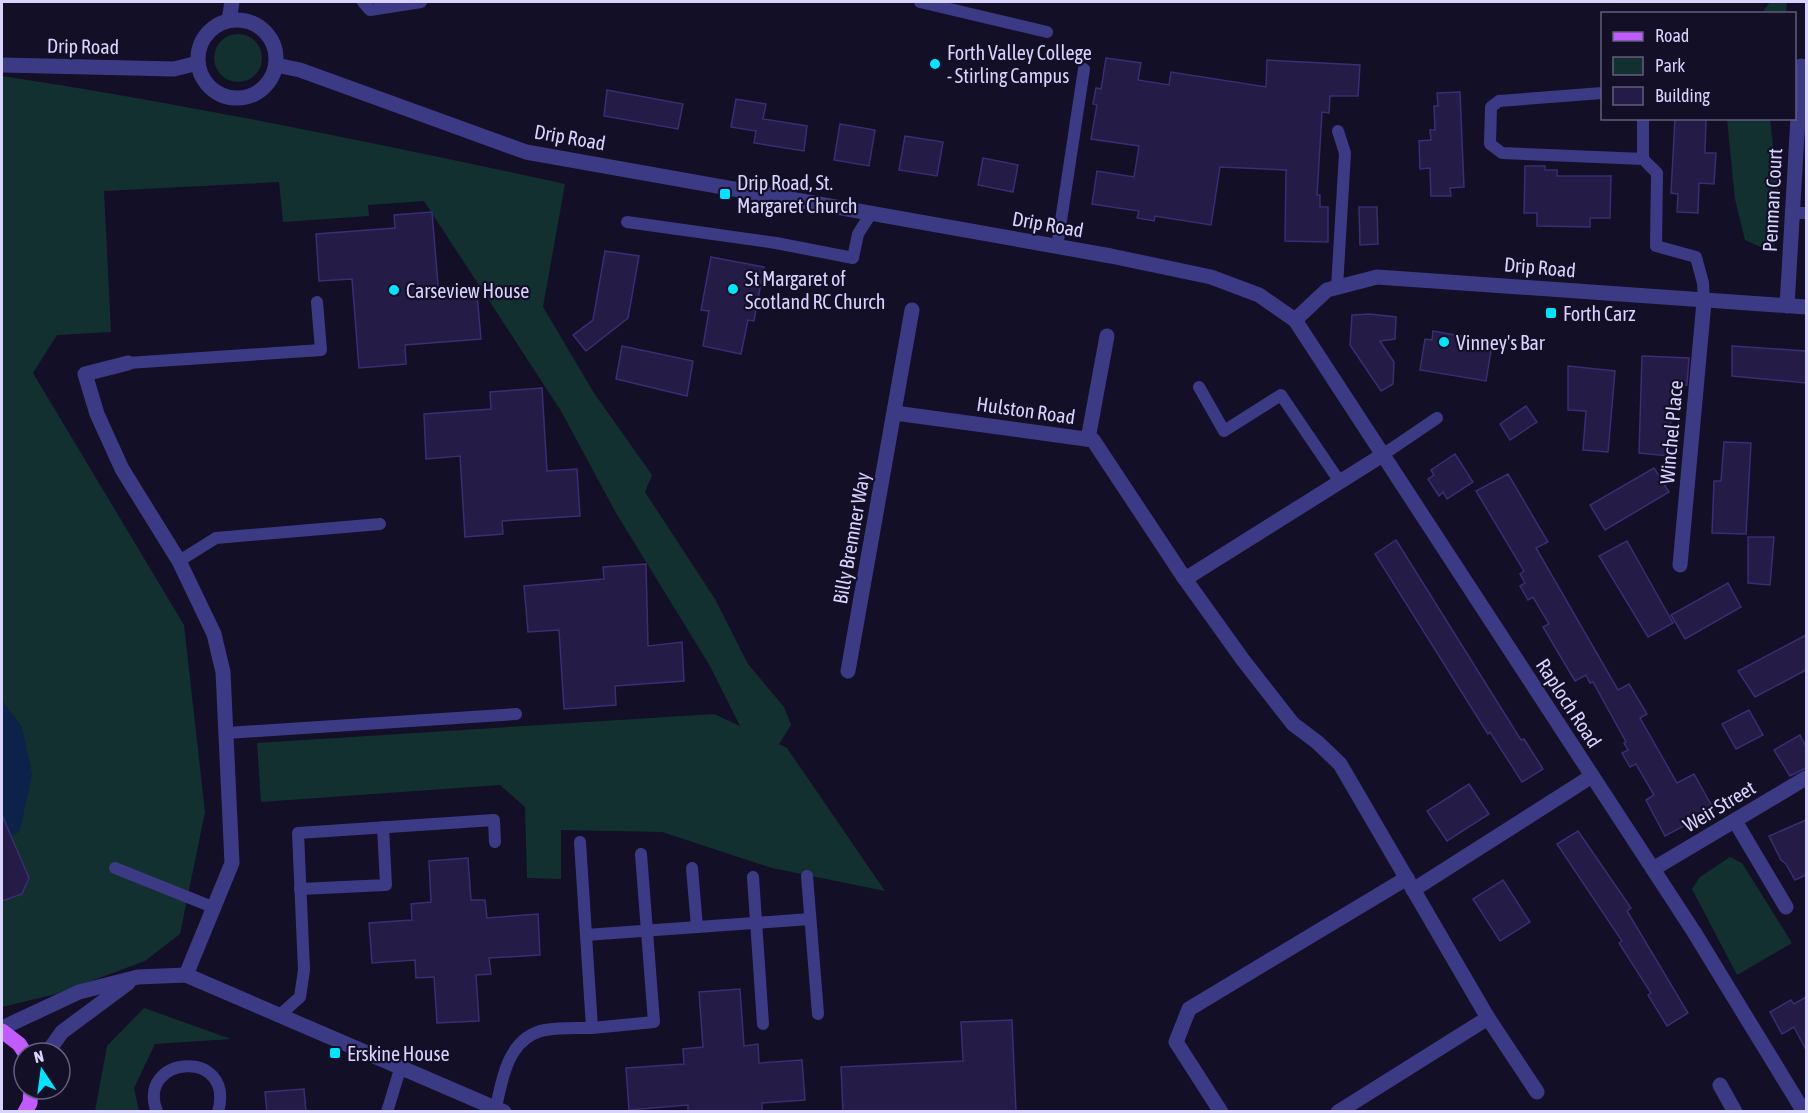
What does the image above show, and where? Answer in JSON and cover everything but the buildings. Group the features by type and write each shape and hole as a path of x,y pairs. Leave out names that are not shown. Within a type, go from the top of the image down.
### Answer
{"main road":[{"path":"2,1030 15,1041"}],"street":[{"path":"229,20 232,2"},
{"path":"229,20 248,21 264,30 274,46 276,65 265,87 243,98 218,93 209,86 198,63 202,41 209,32 229,20"},
{"name":"Drip Road","path":"2,65 174,69 198,63"},
{"name":"Drip Road","path":"276,65 300,70 526,152 870,215 1057,246 1211,277 1259,295 1295,320 1328,290 1377,277 1806,308"},
{"name":"Penman Court","path":"1787,306 1799,213 1800,66 1806,67"},
{"name":"Winchel Place","path":"1680,565 1704,302"},
{"name":"Billy Bremner Way","path":"848,671 896,413 912,310"},
{"name":"Raploch Road","path":"1295,320 1381,456 1694,932 1804,1112"},
{"path":"1088,439 1107,336"},
{"path":"128,363 85,374 97,414 122,469 179,561 214,634 224,672 232,863 186,975"},
{"name":"Hulston Road","path":"896,413 1093,440 1185,579 1243,660 1293,724 1317,742 1340,764 1488,1018 1538,1092"},
{"path":"1185,579 1381,456"},
{"path":"1221,1112 1176,1042 1189,1009 1410,884 1592,776"},
{"name":"Weir Street","path":"1653,869 1806,778"},
{"path":"1735,821 1785,907"},
{"path":"2,1030 79,992 138,977 186,975 500,1110"},
{"path":"56,1041 62,1032 138,977"},
{"path":"1338,1112 1488,1018"},
{"path":"1720,1085 1735,1112"}],"lane":[{"path":"363,2 370,10 421,2"},
{"path":"921,2 1047,32"},
{"path":"1057,246 1084,69"},
{"path":"1601,93 1499,101 1491,107 1490,144 1502,153 1643,159 1657,173 1656,246 1696,257 1703,284 1704,302"},
{"path":"1643,120 1643,159"},
{"path":"1336,287 1345,153 1338,131"},
{"path":"627,222 776,243 853,258 858,234 870,215"},
{"path":"128,363 321,350 317,302"},
{"path":"1199,387 1224,431 1281,394 1340,482"},
{"path":"1381,456 1437,418"},
{"path":"179,561 216,538 380,524"},
{"path":"227,733 516,714"},
{"path":"281,1014 300,997 304,970 298,833 494,820 495,842"},
{"path":"300,889 386,885 383,827"},
{"path":"580,842 592,1028"},
{"path":"500,1110 510,1057 522,1040 544,1030 654,1022 641,854"},
{"path":"115,868 215,908"},
{"path":"693,868 697,927"},
{"path":"807,876 818,1014"},
{"path":"753,877 763,1024"},
{"path":"586,935 810,919"},
{"path":"158,1112 155,1090 160,1079 172,1068 183,1065 195,1066 207,1071 215,1080 220,1091 218,1112"},
{"path":"387,1112 401,1066"}],"green space":[{"path":"1770,2 1787,2 1786,12 1763,12"},
{"path":"238,34 255,41 262,58 255,75 238,82 221,75 214,58 221,41"},
{"path":"2,76 143,99 284,126 565,184 543,307 594,393 652,475 645,492 715,599 748,664 784,707 791,725 779,744 787,748 885,891 772,868 662,832 561,830 561,879 527,878 525,807 500,785 261,802 257,743 714,714 740,726 710,666 616,513 561,411 424,201 368,205 369,216 283,222 279,182 104,191 111,332 57,335 33,373 184,625 205,812 180,934 145,961 56,994 2,1007"},
{"path":"1727,120 1770,120 1779,197 1774,253 1745,240 1735,199"},
{"path":"1730,857 1742,863 1792,943 1737,975 1692,889 1700,877"},
{"path":"144,1008 231,1039 155,1044 134,1088 139,1111 95,1111 107,1046"}],"water":[{"path":"2,700 22,727 32,774 20,831 2,843"}],"place":[{"name":"Forth Valley College - Stirling Campus","path":"935,64"},
{"name":"Drip Road, St. Margaret Church","path":"725,194"},
{"name":"St Margaret of Scotland RC Church","path":"733,289"},
{"name":"Carseview House","path":"394,290"},
{"name":"Forth Carz","path":"1551,313"},
{"name":"Vinney's Bar","path":"1444,342"},
{"name":"Erskine House","path":"335,1053"}]}
